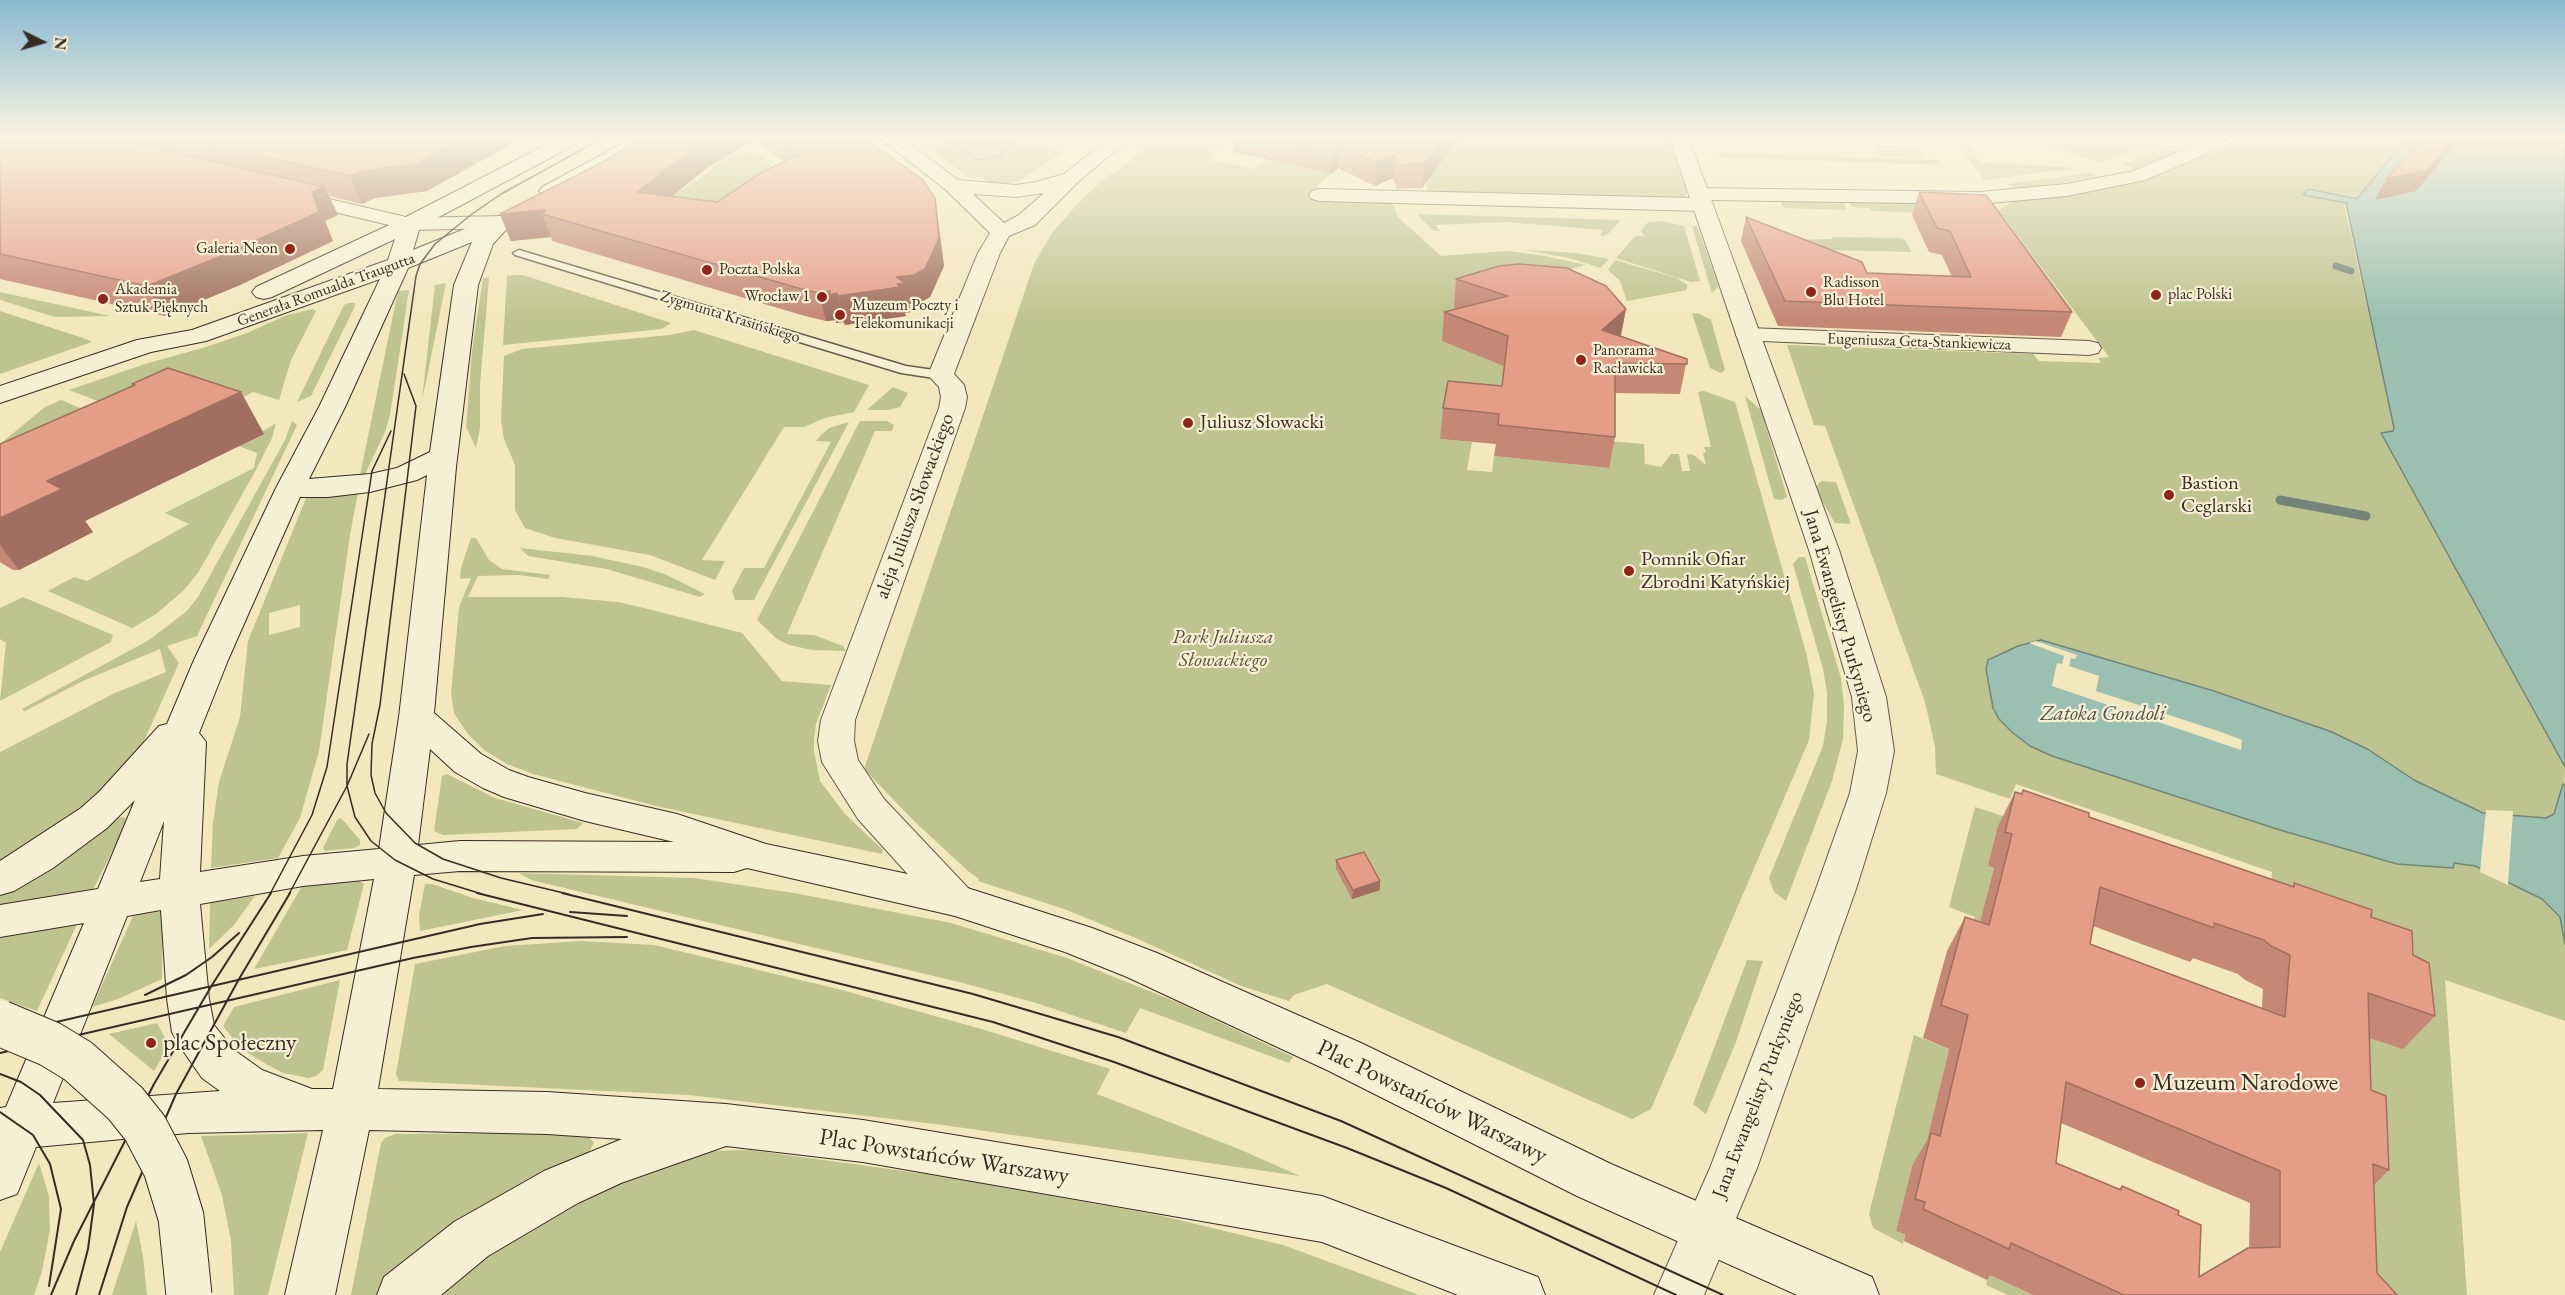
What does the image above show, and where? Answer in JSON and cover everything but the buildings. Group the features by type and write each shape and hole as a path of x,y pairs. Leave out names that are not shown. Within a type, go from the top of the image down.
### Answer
{"main road":[{"path":"0,1178 11,1127 114,901 212,660 291,488 332,407 398,265 410,224 304,199"},
{"name":"Generała Romualda Traugutta","path":"0,395 146,345 195,320 277,286 410,224 456,199"},
{"name":"Generała Romualda Traugutta","path":"146,345 197,336 398,265 516,212 538,199"},
{"path":"967,199 1001,232"},
{"path":"941,375 984,264 1001,232 1027,220 1049,199"},
{"name":"Jana Ewangelisty Purkyniego","path":"1701,199 1824,550 1869,697 1874,722 1875,765 1866,799 1832,898 1733,1168 1707,1230"},
{"path":"1900,199 1985,206 2019,199"},
{"name":"Generała Romualda Traugutta","path":"410,224 516,212"},
{"path":"310,1295 332,1109 397,861 466,285 483,242 516,212"},
{"name":"Eugeniusza Geta-Stankiewicza","path":"1749,335 2089,348 2073,324"},
{"name":"aleja Juliusza Słowackiego","path":"941,375 951,385 954,397 952,408 838,720 836,741 840,762 871,809 955,900"},
{"path":"291,488 328,488 370,483 407,474 444,456"},
{"path":"0,880 39,857 112,802 190,713"},
{"path":"190,713 179,891 188,999 194,1032 218,1064 248,1085 332,1109"},
{"path":"416,717 468,763 496,779 585,807 677,828 763,858"},
{"path":"0,921 303,871 397,861 460,856 763,858"},
{"name":"Plac Powstańców Warszawy","path":"763,858 955,900 1078,940 1142,965 1344,1057 1562,1165 1854,1295"},
{"path":"0,1023 50,1044 78,1061 125,1103 145,1128 166,1168 181,1217 189,1295"},
{"name":"Plac Powstańców Warszawy","path":"11,1127 188,1112 332,1109 547,1113 726,1125 863,1142 1322,1219 1520,1295"},
{"path":"402,1295 471,1239 561,1187 610,1166 726,1125"},
{"path":"1679,1295 1707,1230"}],"lane":[{"name":"Zygmunta Krasińskiego","path":"519,253 905,370 941,375"}],"green space":[{"path":"666,199 737,199 734,202 654,207"},
{"name":"Park Juliusza Słowackiego","path":"1373,199 1388,202 1394,206 1398,217 1441,256 1507,251 1586,265 1566,270 1602,286 1606,283 1591,295 1620,325 1620,342 1478,355 1519,368 1499,416 1440,439 1472,442 1467,470 1492,472 1494,456 1609,468 1609,441 1644,444 1645,464 1661,467 1671,454 1679,454 1682,471 1690,471 1687,454 1694,455 1706,465 1704,447 1711,447 1698,392 1704,391 1735,402 1807,656 1814,693 1809,740 1651,1109 1632,1119 1327,984 1294,995 1289,1001 1241,986 1138,939 1064,909 978,881 979,879 914,821 864,769 1034,264 1052,233 1080,201"},
{"path":"1611,199 1678,199 1675,201"},
{"path":"2356,199 2344,203 2394,428 2393,431 2382,433 2565,767 2560,917 2565,944 2565,1021 2445,980 2467,1295 2342,1295 2271,884 2272,872 2016,784 2010,799 1936,774 1935,747 1925,702 1825,426 1814,425 1787,345 2033,354 2039,361 2101,363 2098,358 2109,357 1998,210 2014,201"},
{"path":"1780,200 1843,202 1847,210 1784,208"},
{"path":"1849,203 1938,204 1960,214 1871,211 1869,208 1852,207"},
{"path":"1417,214 1621,220 1608,234 1601,236 1602,230 1506,222 1436,225 1440,231 1437,231 1432,230"},
{"path":"1663,221 1684,226 1700,281 1691,282 1616,258 1635,236 1645,236 1641,231 1648,222"},
{"path":"1692,226 1697,226 1717,282 1718,287 1712,293"},
{"path":"1832,237 1901,238 1905,240 1912,252 1828,250 1789,240 1832,239"},
{"path":"1525,250 1576,253 1609,259 1601,268 1569,258"},
{"path":"1615,260 1677,278 1687,285 1687,290 1627,301 1620,281 1608,270"},
{"path":"523,275 671,323 662,329 503,345 507,276"},
{"path":"489,277 480,385 480,428 476,448 466,427 472,351 483,278"},
{"path":"446,283 426,382 422,399 435,285"},
{"path":"409,290 390,415 385,432 359,487 319,751 300,818 278,858 211,868 213,823 219,782 240,717 248,641 311,486 360,475 398,291","holes":["300,605 300,627 269,635 269,613"]},
{"path":"0,292 110,316 55,317 0,300"},
{"path":"355,303 355,306 311,396 297,402 344,305"},
{"path":"313,309 316,311 291,360 279,400 253,392 236,401 129,413 69,390 247,333 287,315"},
{"path":"0,311 86,339 92,342 0,374"},
{"path":"1692,313 1700,314 1711,320 1725,370 1721,373 1710,368"},
{"path":"694,330 869,385 854,412 825,418 804,427 784,427 702,560 725,561 715,580 650,555 555,538 525,528 515,510 515,465 504,439 501,420 504,356 522,349 670,335"},
{"path":"893,387 908,393 900,407 889,410 867,410"},
{"path":"1745,396 1761,410 1787,497 1782,500 1774,499"},
{"path":"61,400 114,422 0,444 45,407"},
{"path":"292,421 297,425 197,636 167,646 179,663 139,752 87,808 0,867 0,752 115,693 166,672 160,649 83,681 25,711 22,709 149,640 187,611 198,597 285,440"},
{"path":"860,421 887,421 894,425 892,431 875,431 787,634 814,635 843,646 846,651 812,650 789,645 777,639 757,620"},
{"path":"849,422 754,600 735,600 732,591 744,568 764,568 831,442 816,441 829,428"},
{"path":"276,423 272,438 257,468 198,573 183,591 156,614 132,628 48,591 74,577 87,581 189,524 165,513 254,468 257,453 239,446"},
{"path":"1822,481 1836,482 1851,524 1835,523 1816,491 1818,484"},
{"path":"471,538 476,538 489,560 502,569 550,575 548,579 519,575 478,576 468,597 562,597 618,602 644,608 742,633 782,681 831,685 816,724 814,739 820,781 845,814 883,850 882,854 656,806 533,774 507,764 484,750 467,733 454,713 451,694 459,607 471,578 460,579 461,568"},
{"path":"520,548 592,556 643,567 667,575 705,594 700,597 607,569 528,556"},
{"path":"1799,557 1805,557 1841,678 1844,706 1843,739 1832,781 1786,901 1774,892 1769,878 1823,746 1827,721 1827,692 1823,669 1793,564"},
{"path":"23,597 113,635 111,642 0,701 6,643 0,639 0,608"},
{"path":"447,774 495,798 583,823 577,829 443,835 434,831 442,776"},
{"path":"1975,807 2006,817 1988,866 1994,868 1971,959 1965,957 1975,917 1949,907"},
{"path":"124,817 128,820 93,890 0,907 0,890 111,818"},
{"path":"341,818 360,840 360,845 354,848 325,851 323,848 337,820"},
{"path":"519,873 694,878 794,893 951,923 1067,958 1179,1003 1293,1057 1289,1063 1140,1008 1126,1033 1036,1003 963,983 531,880"},
{"path":"355,878 364,884 347,950 254,969 302,886"},
{"path":"425,884 523,910 420,931 419,915"},
{"path":"255,896 234,925 209,949 210,903"},
{"path":"163,911 162,979 118,999 92,1007 133,916"},
{"path":"77,924 37,1011 0,998 0,938"},
{"path":"582,941 654,945 838,989 985,1030 1110,1069 1097,1094 1239,1149 1300,1176 943,1125 689,1095 399,1081 396,1074 415,964 505,946"},
{"path":"1747,960 1763,961 1736,1042 1706,1114 1693,1104"},
{"path":"340,980 323,1070 316,1076 309,1078 283,1073 266,1064 240,1048 223,1026 234,1007"},
{"path":"157,1023 169,1046 154,1071 109,1034"},
{"path":"1914,1035 1949,1049 1920,1169 1912,1166 1896,1231 1905,1234 1903,1244 1873,1228 1869,1214"},
{"path":"308,1133 268,1295 234,1295 231,1241 222,1195 201,1136"},
{"path":"395,1134 588,1135 594,1143 587,1156 381,1295 351,1295 381,1143 385,1138"},
{"path":"750,1150 941,1176 1158,1215 1283,1245 1419,1295 427,1295 583,1192 706,1151"},
{"path":"39,1163 49,1196 50,1230 42,1271 34,1295 0,1295 0,1252"},
{"path":"136,1221 147,1295 112,1295"},
{"path":"1988,1274 2033,1295 2008,1295 1986,1285"}],"water":[{"path":"2327,199 2565,199 2565,767 2381,433 2393,431 2394,428 2346,203"},
{"name":"Zatoka Gondoli","path":"2041,640 2214,691 2332,732 2369,750 2414,780 2483,813 2546,818 2554,814 2563,784 2565,785 2565,944 2560,917 2542,899 2475,866 2454,863 2453,868 2397,864 2280,830 2052,756 2030,746 1999,719 1993,708 1986,669 1988,660 2018,646"}],"pier":[{"path":"2036,641 2077,655 2075,659 2071,658 2069,666 2099,676 2096,691 2242,740 2241,750 2052,686 2057,663 2062,664 2064,656 2029,643"},
{"path":"2486,810 2513,811 2508,885 2480,872"}],"waterway":[{"path":"2336,266 2351,271"},
{"path":"2280,500 2366,516"}],"tram line":[{"path":"347,786 347,764 416,276 420,264 435,244 493,199"},
{"path":"404,374 416,406 380,705 372,744 371,775 375,793 386,813 415,843 443,859 501,878 568,894"},
{"path":"270,894 312,815 327,767 372,471 391,431"},
{"path":"347,786 369,734"},
{"path":"289,894 347,786"},
{"path":"347,786 355,817 371,841 395,860 433,879 482,894"},
{"path":"211,986 271,893"},
{"path":"239,980 290,893"},
{"path":"477,893 993,1022 1114,1062 1347,1148 1446,1188 1676,1295"},
{"path":"562,893 973,994 1118,1037 1341,1121 1723,1295"},
{"path":"570,912 627,916"},
{"path":"239,980 480,924 543,914"},
{"path":"145,995 186,975 212,957 239,933"},
{"path":"227,1001 471,947 532,938 627,937"},
{"path":"211,986 239,980"},
{"path":"227,1001 239,980"},
{"path":"0,1035 211,986"},
{"path":"199,1007 211,986"},
{"path":"99,1295 127,1207 176,1094 227,1001"},
{"path":"199,1007 227,1001"},
{"path":"0,1053 199,1007"},
{"path":"94,1202 154,1084 199,1007"},
{"path":"0,1074 21,1082 40,1095 83,1140 90,1165 94,1202"},
{"path":"0,1112 33,1135 50,1164 61,1209 49,1286"},
{"path":"51,1295 94,1202"},
{"path":"76,1295 88,1249 94,1202"}],"place":[{"name":"Galeria Neon","path":"290,249"},
{"name":"Poczta Polska","path":"707,270"},
{"name":"Radisson Blu Hotel","path":"1811,292"},
{"name":"plac Polski","path":"2156,295"},
{"name":"Wrocław 1","path":"822,297"},
{"name":"Akademia Sztuk Pięknych","path":"103,299"},
{"name":"Muzeum Poczty i Telekomunikacji","path":"840,315"},
{"name":"Panorama Racławicka","path":"1581,360"},
{"name":"Juliusz Słowacki","path":"1188,423"},
{"name":"Bastion Ceglarski","path":"2169,495"},
{"name":"Pomnik Ofiar Zbrodni Katyńskiej","path":"1629,571"},
{"name":"plac Społeczny","path":"151,1043"},
{"name":"Muzeum Narodowe","path":"2140,1083"}]}
